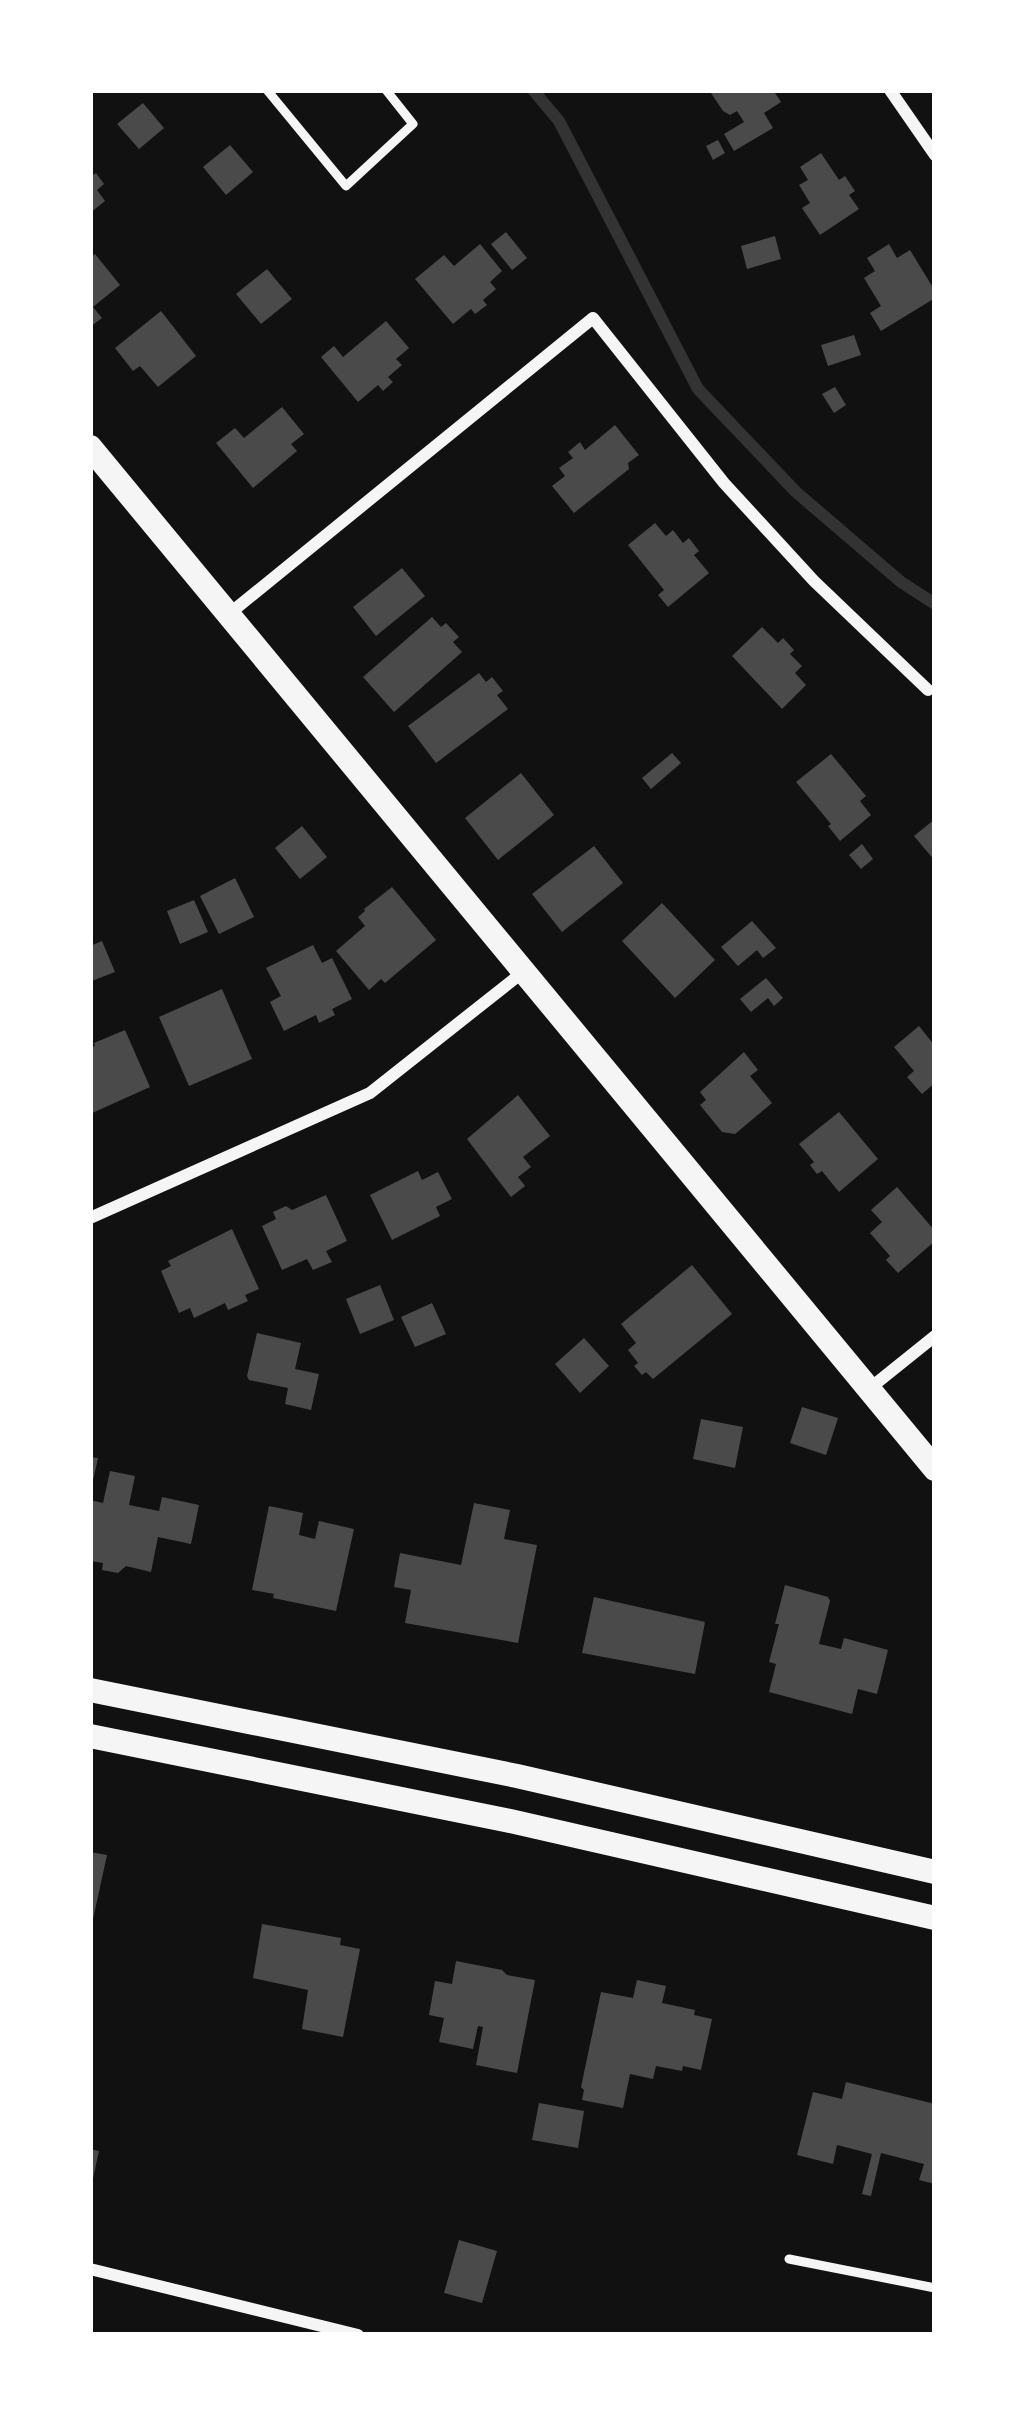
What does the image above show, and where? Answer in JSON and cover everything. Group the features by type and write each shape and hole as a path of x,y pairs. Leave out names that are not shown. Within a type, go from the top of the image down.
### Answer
{"main road":[{"path":"90,447 935,1469"},
{"path":"90,1690 517,1776 935,1872"},
{"path":"90,1736 510,1821 935,1918"}],"street":[{"path":"890,90 935,154"},
{"path":"229,614 593,318 724,483 814,581 928,690"},
{"path":"90,1218 370,1093 523,973"},
{"path":"868,1390 935,1336"},
{"path":"90,2269 358,2335"}],"lane":[{"path":"267,90 346,186 413,124 386,90"},
{"path":"789,2259 935,2288"}],"building":[{"path":"709,90 773,90 781,102 764,113 773,128 734,151 724,134 744,122 737,111 730,115 723,111"},
{"path":"143,103 164,128 139,149 117,124"},
{"path":"718,140 725,153 713,160 706,146"},
{"path":"230,145 253,172 226,195 203,167"},
{"path":"821,153 839,180 845,176 855,191 849,195 859,209 820,235 802,208 810,203 799,185 808,180 800,167"},
{"path":"96,173 104,184 97,190 105,201 90,213 90,177"},
{"path":"506,232 527,258 512,270 491,244"},
{"path":"775,236 781,259 747,269 741,246"},
{"path":"480,244 502,271 490,282 496,289 483,300 487,305 475,314 471,309 453,324 415,279 444,255 454,266"},
{"path":"889,244 897,258 910,250 935,298 881,331 870,313 881,306 864,278 875,271 867,258"},
{"path":"95,254 120,285 93,307 102,318 90,327 90,258"},
{"path":"267,269 292,299 261,324 236,294"},
{"path":"161,311 196,356 158,387 140,366 133,371 115,348"},
{"path":"386,321 409,348 396,359 402,365 388,377 393,382 383,391 378,385 358,402 321,357 334,346 343,357"},
{"path":"854,335 861,355 828,366 821,345"},
{"path":"835,387 846,405 834,413 822,394"},
{"path":"282,407 304,434 291,444 297,451 253,488 216,443 235,428 244,438"},
{"path":"615,425 639,455 628,463 629,469 574,513 552,486 565,476 559,468 573,458 568,452 580,442 585,450"},
{"path":"655,523 666,536 673,530 683,543 689,538 699,551 694,555 709,573 668,607 658,595 664,590 628,545"},
{"path":"402,568 425,596 376,636 353,607"},
{"path":"432,617 459,637 453,642 462,652 394,712 363,677"},
{"path":"762,627 778,643 783,638 802,666 795,673 806,685 782,709 732,656"},
{"path":"479,673 486,682 492,677 508,709 436,763 408,726"},
{"path":"672,753 681,763 651,789 642,778"},
{"path":"831,754 866,796 860,801 871,815 840,841 796,782"},
{"path":"521,773 554,815 498,860 465,818"},
{"path":"935,819 935,861 914,836"},
{"path":"302,826 327,857 300,879 275,848"},
{"path":"862,844 873,859 861,869 849,855"},
{"path":"594,846 623,883 562,932 532,894"},
{"path":"235,878 254,917 219,934 200,896"},
{"path":"392,887 436,940 385,983 381,979 369,990 336,951 365,926 358,917 364,909"},
{"path":"194,900 208,932 180,944 167,911"},
{"path":"662,903 715,960 675,998 622,941"},
{"path":"752,921 776,948 763,958 757,950 738,966 721,947"},
{"path":"102,941 115,972 92,981 90,946"},
{"path":"313,945 322,963 332,958 352,999 332,1009 335,1015 319,1023 316,1015 284,1031 270,1002 281,996 266,968"},
{"path":"766,978 783,998 774,1006 768,998 751,1012 740,999"},
{"path":"222,989 252,1059 189,1086 159,1017"},
{"path":"919,1026 935,1046 935,1083 922,1094 907,1077 914,1071 894,1047"},
{"path":"125,1030 150,1087 90,1114 90,1048"},
{"path":"744,1052 758,1070 750,1076 772,1103 735,1134 722,1132 700,1105 706,1100 700,1092"},
{"path":"518,1095 550,1136 523,1157 531,1167 518,1177 525,1186 511,1197 467,1139"},
{"path":"839,1112 878,1159 839,1192 822,1171 817,1174 810,1165 814,1162 799,1144"},
{"path":"418,1171 422,1180 438,1172 452,1199 436,1207 440,1216 392,1240 370,1195"},
{"path":"897,1187 935,1231 935,1241 898,1273 870,1233 882,1222 871,1210"},
{"path":"326,1195 347,1241 326,1251 332,1262 313,1270 307,1259 282,1270 262,1226 276,1219 273,1212 286,1206 292,1210"},
{"path":"232,1229 259,1289 245,1295 248,1301 228,1310 225,1303 194,1318 190,1308 179,1313 161,1271 171,1266 168,1261"},
{"path":"692,1265 732,1314 653,1379 646,1372 642,1375 628,1350 636,1343 621,1324"},
{"path":"380,1285 394,1320 360,1334 346,1299"},
{"path":"432,1303 446,1334 415,1347 401,1317"},
{"path":"257,1333 301,1343 295,1369 319,1374 311,1410 285,1404 288,1388 249,1380"},
{"path":"584,1338 609,1366 580,1393 555,1364"},
{"path":"802,1407 838,1418 826,1455 790,1443"},
{"path":"701,1419 743,1427 735,1468 693,1459"},
{"path":"90,1457 98,1458 92,1485 90,1485"},
{"path":"110,1471 135,1476 129,1505 159,1511 162,1497 199,1505 191,1544 158,1537 151,1572 126,1566 118,1573 90,1561 90,1500 103,1503"},
{"path":"474,1503 510,1510 504,1539 537,1545 518,1643 405,1623 411,1590 394,1587 400,1553 461,1565"},
{"path":"269,1506 303,1513 299,1535 315,1539 319,1521 354,1529 336,1611 252,1590"},
{"path":"785,1585 828,1597 819,1644 841,1649 844,1638 888,1650 877,1694 858,1689 852,1714 769,1692 776,1664 769,1662"},
{"path":"594,1597 705,1622 695,1674 582,1653"},
{"path":"90,1852 107,1855 92,1924 90,1924"},
{"path":"262,1924 341,1938 340,1945 360,1949 343,2037 302,2029 308,1990 253,1978"},
{"path":"456,1961 535,1980 517,2073 476,2065 483,2027 478,2026 473,2049 439,2042 444,2018 429,2015 435,1981 452,1984"},
{"path":"637,1980 666,1986 662,2003 712,2019 701,2070 656,2066 653,2079 630,2074 623,2108 582,2100 601,1992 633,1998"},
{"path":"846,2082 935,2104 935,2184 919,2180 924,2164 881,2153 871,2196 862,2194 872,2154 837,2145 833,2164 797,2155 813,2092 842,2099"},
{"path":"539,2103 584,2111 578,2148 532,2140"},
{"path":"90,2149 99,2151 92,2183 90,2182"},
{"path":"459,2240 497,2251 482,2303 444,2293"}],"waterway":[{"path":"533,90 559,121 698,389 796,492 901,582 935,604"}]}
